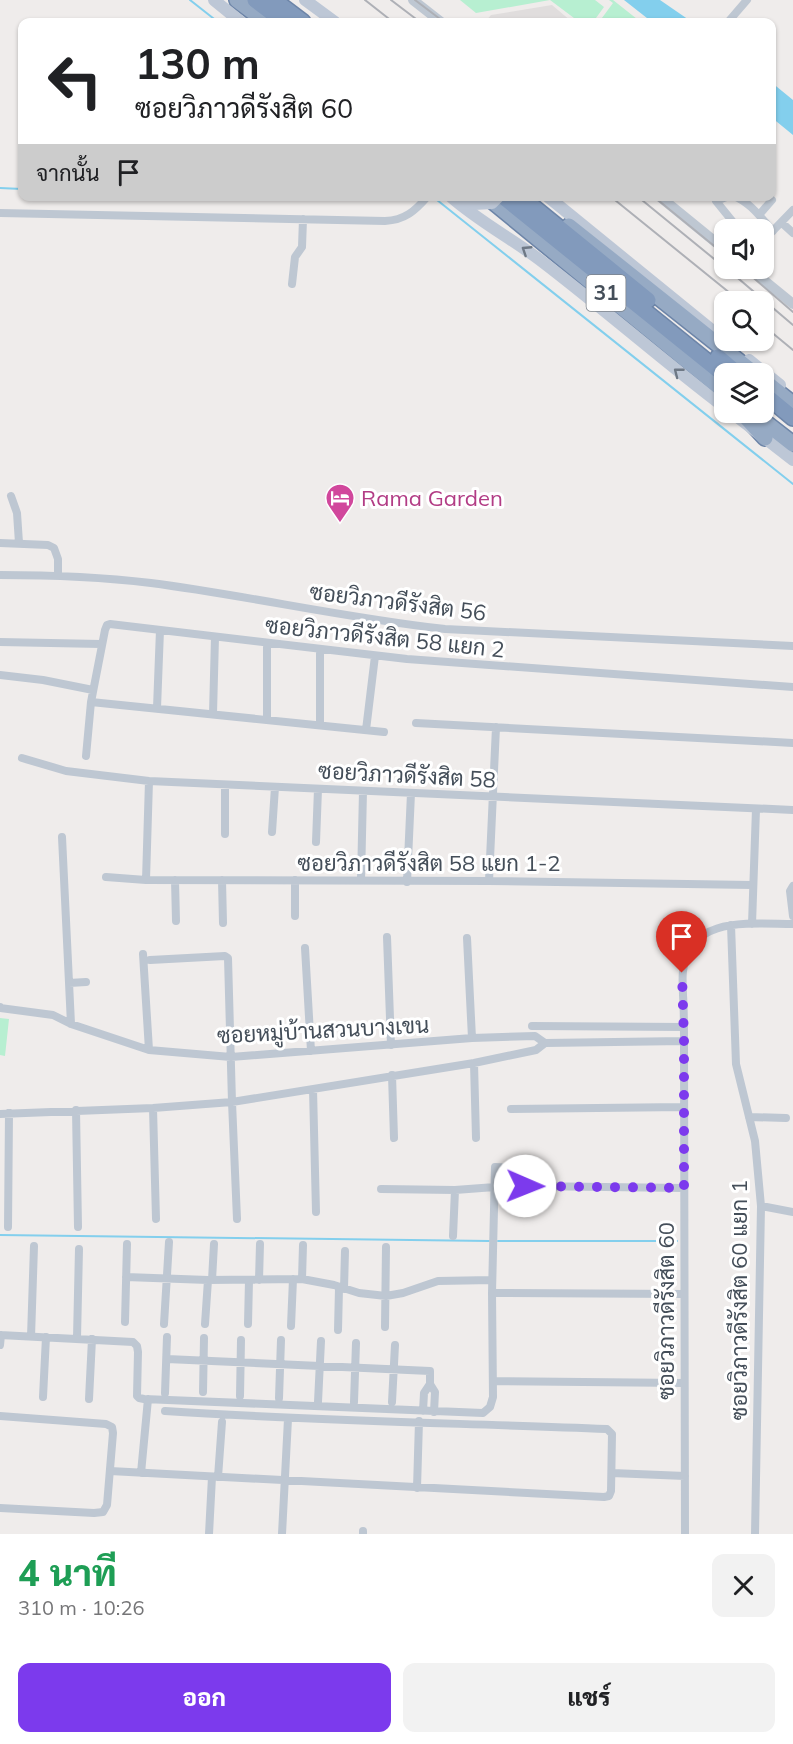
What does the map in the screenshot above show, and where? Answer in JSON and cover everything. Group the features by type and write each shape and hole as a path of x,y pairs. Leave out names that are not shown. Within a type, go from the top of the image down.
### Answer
{"highway":[{"path":"237,0 261,18"},
{"path":"255,0 279,18"},
{"path":"274,0 307,18"},
{"path":"283,0 309,18"},
{"name":"31","path":"492,201 714,383"},
{"name":"31","path":"507,201 714,367"},
{"name":"31","path":"526,201 725,363"},
{"name":"31","path":"538,201 714,336"},
{"name":"31","path":"732,351 744,363"},
{"path":"733,351 748,363"},
{"path":"774,384 792,398"},
{"path":"774,387 792,398"},
{"path":"774,402 793,418"},
{"path":"774,414 793,430"},
{"path":"751,423 765,438"},
{"path":"766,423 793,444"}],"main road":[{"path":"296,0 311,18"},
{"path":"305,0 330,18"},
{"path":"219,4 236,18"},
{"path":"219,4 240,18"},
{"name":"31","path":"455,201 466,211 540,260 714,399"},
{"path":"470,201 474,204 495,201"},
{"name":"31","path":"553,201 714,335"},
{"name":"31","path":"733,351 792,398"},
{"path":"745,423 793,460"}],"street":[{"path":"413,0 436,18"},
{"path":"731,18 747,0"},
{"path":"0,213 399,220 410,215 423,201"},
{"path":"665,201 714,241"},
{"path":"716,201 731,219"},
{"path":"743,201 762,219"},
{"path":"759,215 771,201"},
{"path":"774,230 793,210"},
{"path":"292,284 295,257 302,247 303,219"},
{"path":"782,223 793,233"},
{"path":"762,279 793,304"},
{"path":"11,496 17,513 19,543"},
{"path":"0,543 48,545 54,548 58,559 58,576"},
{"name":"ซอยวิภาวดีรังสิต 56","path":"0,575 58,576 150,583 390,623 445,628 793,646"},
{"name":"ซอยวิภาวดีรังสิต 58 แยก 2","path":"101,644 105,630 110,624 375,656 485,666 793,687"},
{"path":"157,708 160,630"},
{"path":"213,714 215,637"},
{"path":"0,642 101,644 91,702 86,756"},
{"path":"267,644 267,719"},
{"path":"320,650 320,725"},
{"path":"366,730 375,656"},
{"path":"0,675 43,680 93,690"},
{"path":"91,702 384,732"},
{"path":"416,723 793,743"},
{"path":"489,881 496,727"},
{"name":"ซอยวิภาวดีรังสิต 58","path":"22,758 66,771 149,781 793,810"},
{"path":"146,880 149,781"},
{"path":"225,785 225,834"},
{"path":"272,831 275,787"},
{"path":"316,842 318,789"},
{"path":"361,880 363,791"},
{"path":"407,882 411,793"},
{"path":"752,924 756,809"},
{"path":"62,837 71,1024"},
{"name":"ซอยวิภาวดีรังสิต 58 แยก 1-2","path":"106,877 146,880 489,881 752,885"},
{"path":"176,880 176,921"},
{"path":"222,880 223,923"},
{"path":"295,880 295,916"},
{"path":"793,886 790,891 793,916"},
{"name":"ซอยวิภาวดีรังสิต 60","path":"685,1534 682,973 686,955 695,941 709,930 731,925 793,924"},
{"name":"ซอยวิภาวดีรังสิต 60 แยก 1","path":"731,925 736,1064 754,1141 761,1206 755,1534"},
{"path":"387,938 391,1045"},
{"path":"467,938 472,1038"},
{"path":"305,948 311,1051"},
{"path":"149,1050 146,957 225,956 228,958 237,1219"},
{"path":"69,983 86,982"},
{"name":"ซอยหมู่บ้านสวนบางเขน","path":"0,1007 53,1015 71,1024 149,1050 231,1057 472,1038 535,1036 545,1043 684,1041"},
{"path":"532,1026 684,1027"},
{"name":"ซอยหมู่บ้านสวนบางเขน","path":"4,1114 153,1108 232,1102 474,1063 536,1050 545,1043"},
{"path":"474,1063 476,1138"},
{"path":"392,1075 394,1138"},
{"path":"313,1089 316,1212"},
{"path":"511,1109 683,1107"},
{"path":"153,1108 156,1219"},
{"path":"76,1110 78,1227"},
{"path":"4,1114 8,1227"},
{"path":"749,1117 786,1118"},
{"path":"0,1345 0,1335 133,1342 137,1346 137,1396 139,1398 483,1413 490,1407 494,1381 492,1280 495,1167 513,1168"},
{"path":"525,1186 684,1188"},
{"path":"381,1188 455,1190 495,1187"},
{"path":"453,1236 455,1190"},
{"path":"761,1206 793,1212"},
{"path":"164,1324 169,1242"},
{"path":"125,1322 127,1244"},
{"path":"205,1324 214,1244"},
{"path":"248,1324 260,1244"},
{"path":"291,1326 303,1245"},
{"path":"31,1336 34,1246"},
{"path":"385,1327 386,1246"},
{"path":"77,1338 79,1249"},
{"path":"338,1330 345,1251"},
{"path":"126,1277 210,1280 298,1279 358,1293 386,1296 403,1293 438,1281 492,1280"},
{"path":"492,1293 684,1294"},
{"path":"42,1397 46,1337"},
{"path":"165,1393 167,1337"},
{"path":"203,1392 204,1338"},
{"path":"89,1399 92,1339"},
{"path":"240,1396 241,1340"},
{"path":"279,1398 281,1340"},
{"path":"318,1402 321,1341"},
{"path":"354,1402 356,1343"},
{"path":"392,1402 395,1345"},
{"path":"166,1359 430,1371 430,1384 435,1392 434,1412"},
{"path":"494,1381 684,1383"},
{"path":"423,1412 424,1393 430,1384"},
{"path":"141,1473 148,1399"},
{"path":"110,1471 603,1497 609,1496 611,1491 612,1434 607,1429 419,1421 288,1419 165,1411"},
{"path":"0,1416 110,1425 113,1433 107,1505 103,1512 94,1514 0,1508"},
{"path":"282,1534 288,1419"},
{"path":"417,1488 419,1421"},
{"path":"209,1534 222,1422"},
{"path":"612,1473 685,1476"}],"shaded area":[{"path":"552,5 567,18 488,18 491,15"}],"green space":[{"path":"460,0 550,0 476,13"},
{"path":"550,0 595,0 604,7 596,18 574,18"},
{"path":"609,0 613,0 636,18 602,18 613,3"},
{"path":"0,1018 9,1019 5,1056 0,1055"}],"water":[{"path":"624,0 660,0 686,18 647,18"},
{"path":"776,86 793,100 793,135 776,121"}],"waterway":[{"path":"190,0 213,18"},
{"path":"0,188 18,189"},
{"path":"438,201 793,484"},
{"path":"0,1235 489,1241"},
{"path":"498,1241 677,1241"}],"railway":[{"path":"365,0 388,18"},
{"path":"391,0 415,18"},
{"path":"415,0 439,18"},
{"path":"616,201 727,291"},
{"path":"643,201 714,259"},
{"path":"659,201 714,246"},
{"path":"739,279 793,325"},
{"path":"755,279 793,312"},
{"path":"774,334 793,350"}],"place":[{"name":"Rama Garden","path":"340,524"}],"route":[{"path":"525,1186 684,1188 682,973"}]}
